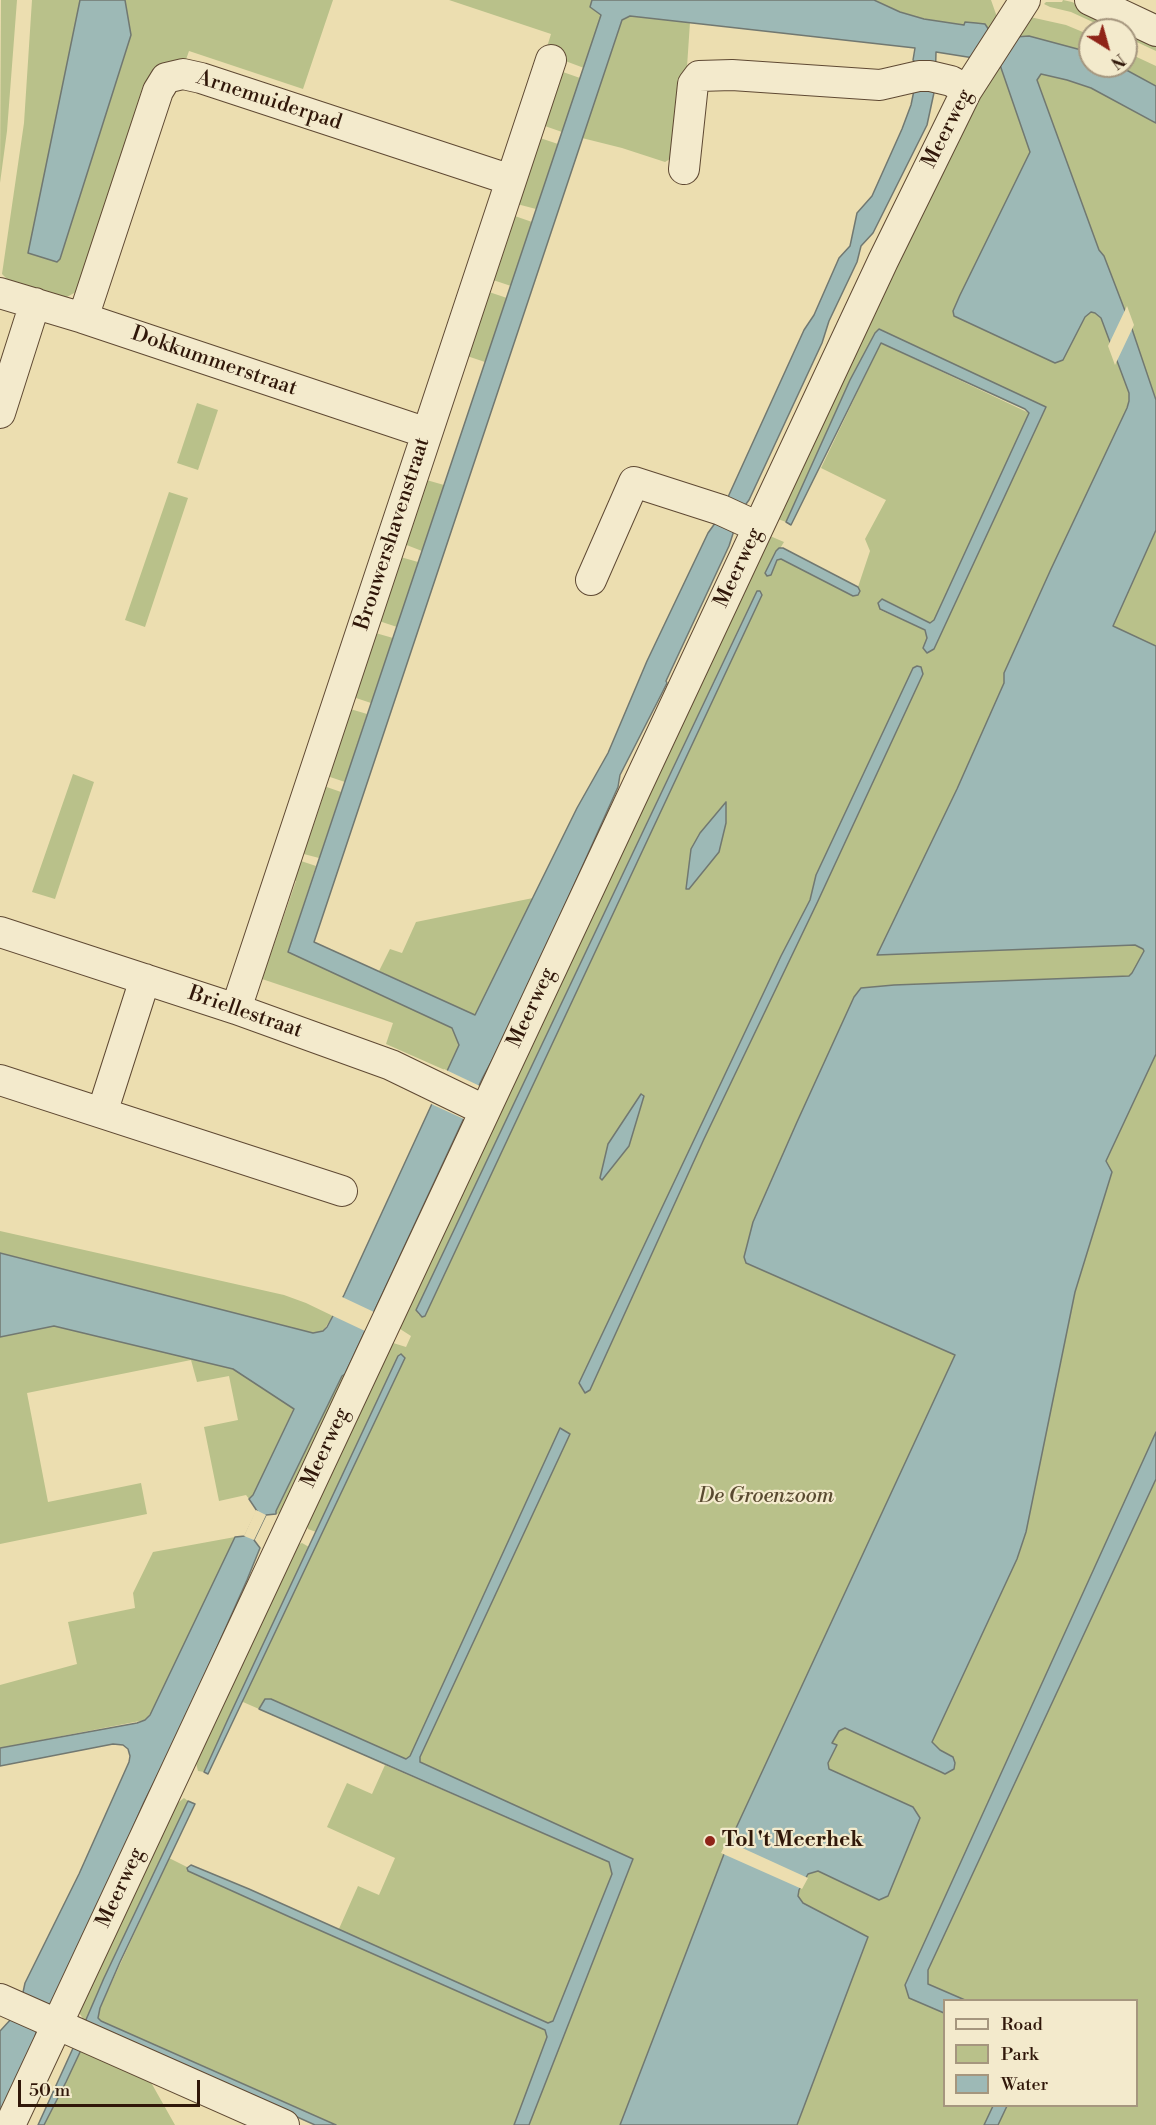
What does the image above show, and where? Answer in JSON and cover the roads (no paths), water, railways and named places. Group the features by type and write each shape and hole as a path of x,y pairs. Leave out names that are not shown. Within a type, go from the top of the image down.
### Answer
{"street":[{"name":"Meerweg","path":"10,2125 50,2022 480,1108 740,519 883,261 972,81 1026,0"},
{"path":"1090,0 1156,31"},
{"name":"Brouwershavenstraat","path":"237,1009 551,60"},
{"name":"Arnemuiderpad","path":"83,318 158,91 166,78 183,74 201,78 511,180"},
{"path":"684,169 693,84 699,76 732,75 880,85 925,76 951,81 972,81"},
{"name":"Dokkummerstraat","path":"0,293 83,318 427,433"},
{"path":"0,413 35,303"},
{"path":"591,580 634,482 740,519"},
{"name":"Briellestraat","path":"0,932 237,1009 391,1065 480,1108"},
{"path":"102,1113 145,979"},
{"path":"0,1080 342,1191"},
{"path":"8,2002 284,2125"}],"water":[{"path":"80,0 125,0 131,35 60,259 57,262 28,253"},
{"path":"592,0 874,0 900,12 924,19 964,25 965,22 985,24 989,30 1015,37 1029,36 1078,49 1078,78 1138,76 1156,86 1156,123 1091,88 1041,74 1037,80 1099,250 1104,256 1132,329 1156,400 1156,530 1113,626 1156,646 1156,1054 1106,1161 1112,1172 1075,1292 1026,1532 1017,1559 932,1742 940,1750 953,1757 954,1769 945,1774 845,1728 839,1731 832,1743 837,1745 828,1763 829,1769 913,1807 920,1818 888,1896 879,1900 818,1871 808,1874 799,1890 798,1896 803,1903 868,1937 797,2125 620,2125 724,1854 955,1355 746,1263 744,1257 753,1222 797,1122 854,997 861,988 1129,976 1144,951 1135,945 877,955 957,789 1004,683 1004,673 1129,401 1129,393 1101,318 1095,313 1091,312 1085,317 1063,360 1055,363 954,316 953,311 960,295 1030,152 999,62 936,52 935,88 927,125 873,233 861,246 857,262 829,321 822,343 749,500 740,512 729,546 667,683 620,775 618,787 512,1023 483,1077 345,1374 342,1376 276,1514 266,1515 254,1540 260,1548 247,1580 180,1730 144,1802 58,1998 37,2028 32,2050 0,2114 0,2031 12,2018 22,1997 25,1983 79,1874 130,1756 128,1749 123,1745 113,1744 0,1766 0,1748 137,1723 150,1715 235,1537 245,1536 257,1511 249,1499 294,1409 233,1369 54,1326 0,1337 0,1253 313,1333 323,1331 327,1327 344,1295 459,1045 452,1028 288,952 601,15 590,7","holes":["630,16 915,48 913,60 919,66 911,105 872,196 857,213 850,246 839,258 814,315 804,330 718,519 708,533 647,661 608,753 577,808 475,1015 314,942 622,20"]},
{"path":"879,329 1046,407 934,649 927,653 923,648 927,638 925,630 880,609 878,603 882,599 930,623 934,620 1029,413 1025,409 881,343 791,525 786,522 850,380"},
{"path":"779,548 858,587 860,591 858,595 853,596 781,559 777,560 771,575 767,576 765,573"},
{"path":"757,591 760,591 762,595 425,1316 422,1317 416,1310"},
{"path":"921,667 923,674 704,1139 590,1390 585,1393 579,1383 781,956 810,900 816,875 913,668"},
{"path":"726,802 726,823 719,852 689,889 686,889 691,849 700,833"},
{"path":"641,1094 644,1096 629,1146 602,1180 600,1178 608,1144"},
{"path":"401,1354 405,1358 208,1774 204,1772 228,1719 398,1356"},
{"path":"560,1428 570,1434 420,1757 420,1762 633,1859 529,2125 514,2125 547,2037 545,2030 188,1871 187,1868 191,1865 249,1889 548,2023 553,2021 612,1874 609,1862 259,1709 265,1699 271,1699 406,1759 410,1756"},
{"path":"1156,1432 1156,1479 928,1970 928,1984 963,1999 943,1999 943,2013 909,1998 905,1985"},
{"path":"188,1801 195,1804 120,1962 98,2018 336,2125 315,2125 85,2022"},
{"path":"74,2046 81,2050 44,2125 38,2125"},
{"path":"993,2107 1007,2107 998,2125 984,2125"}],"place":[{"name":"Tol 't Meerhek","path":"710,1841"}],"park label":[{"name":"De Groenzoom","path":"766,1497"}]}
